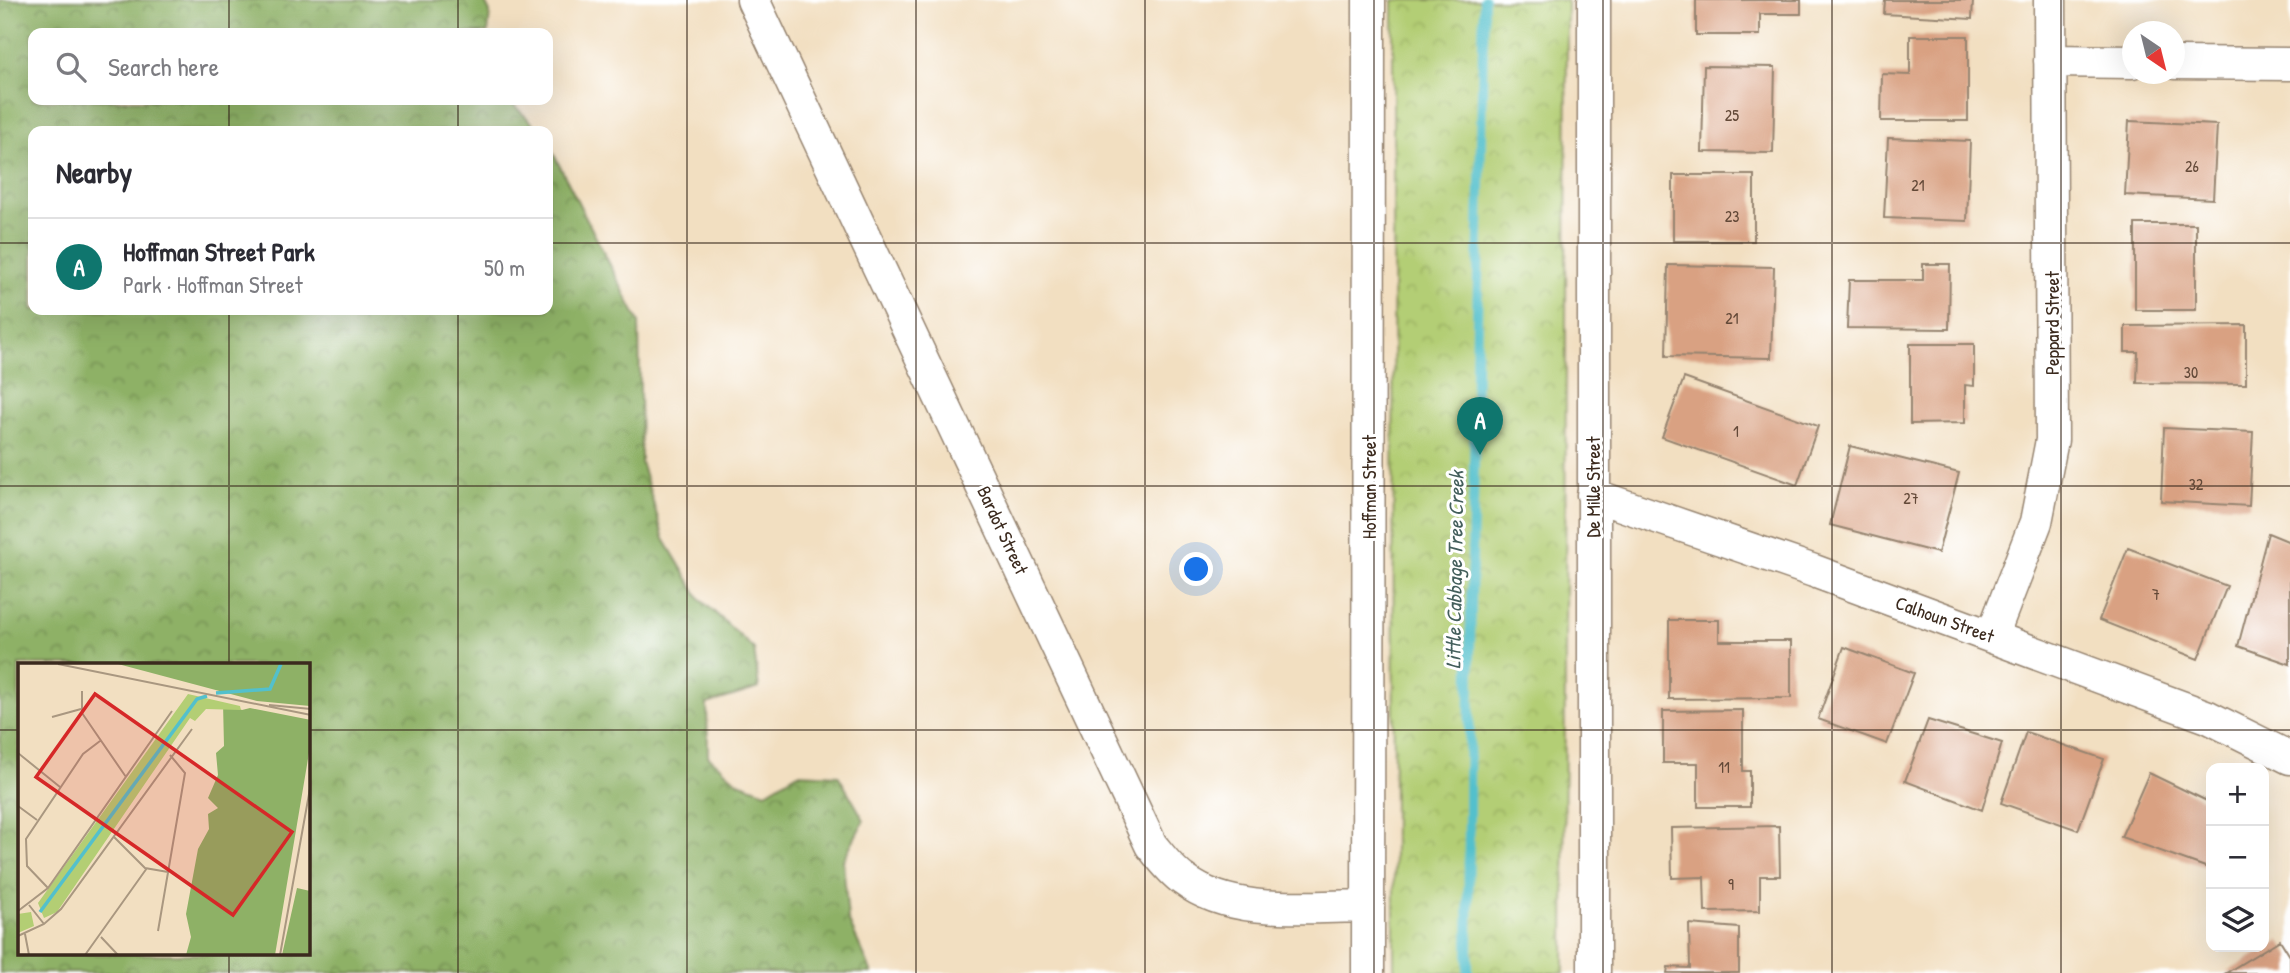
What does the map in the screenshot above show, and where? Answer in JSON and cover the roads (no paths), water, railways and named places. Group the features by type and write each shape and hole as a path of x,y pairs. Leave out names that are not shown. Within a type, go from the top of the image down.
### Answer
{"street":[{"name":"Bardot Street","path":"753,0 1151,845 1184,881 1226,900 1285,906 1367,906"},
{"name":"Hoffman Street","path":"1368,0 1368,973"},
{"name":"De Mille Street","path":"1594,0 1594,973"},
{"name":"Peppard Street","path":"1992,636 2036,522 2052,440 2050,0"},
{"path":"2050,61 2122,62"},
{"path":"2185,63 2290,64"},
{"name":"Calhoun Street","path":"1593,495 1992,636 2208,718 2290,758"}],"waterway":[{"name":"Little Cabbage Tree Creek","path":"1468,973 1470,650 1484,0"}],"place":[{"name":"Hoffman Street Park","path":"1480,455"}]}
